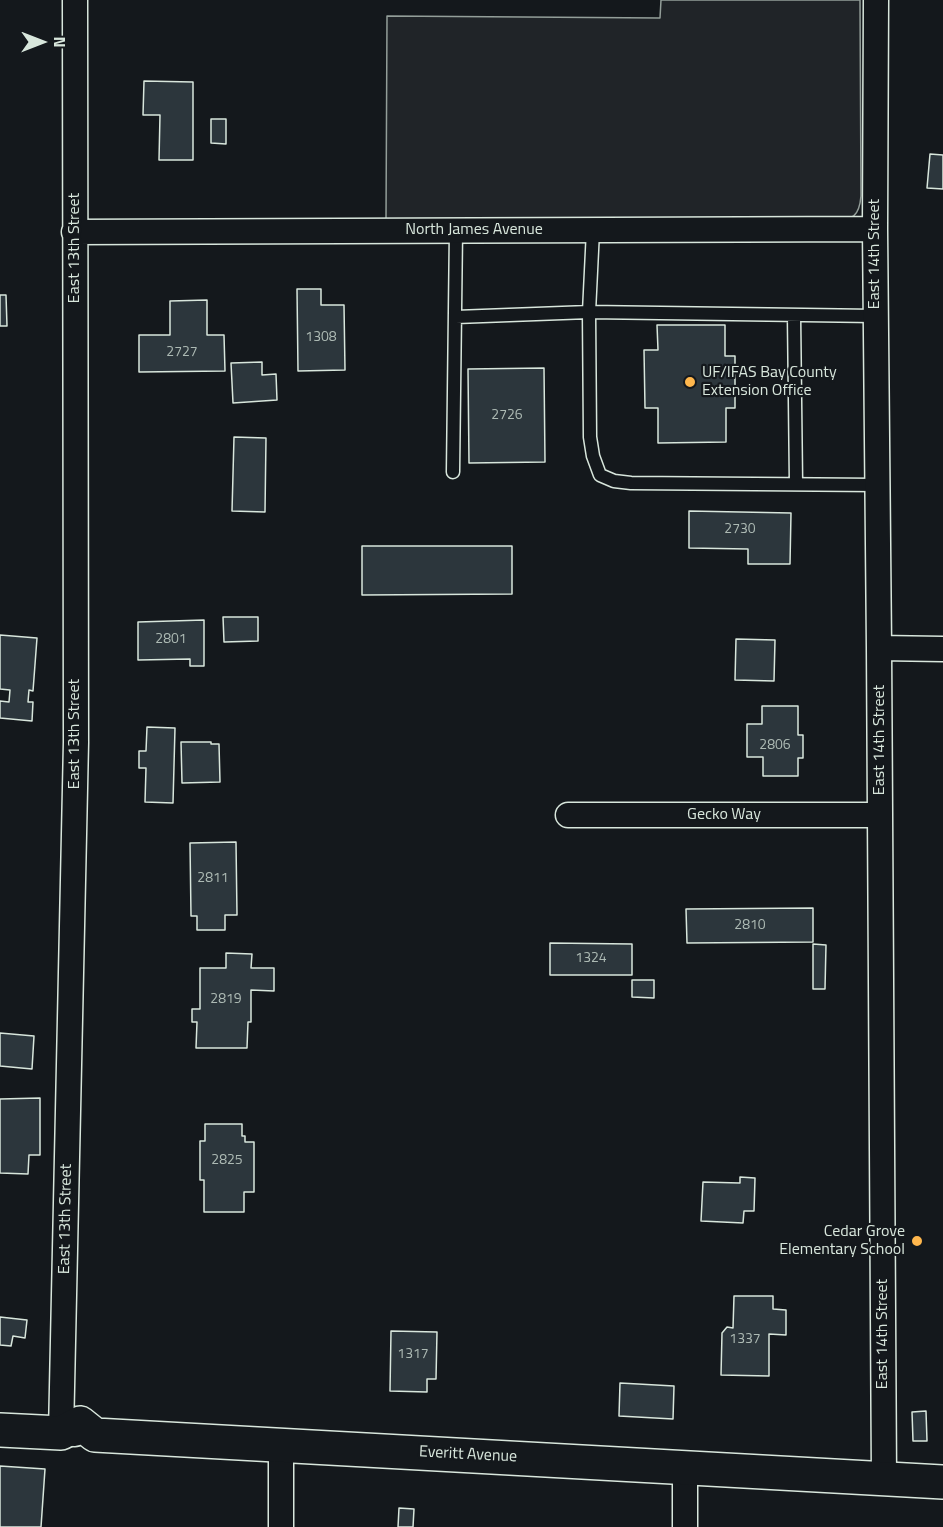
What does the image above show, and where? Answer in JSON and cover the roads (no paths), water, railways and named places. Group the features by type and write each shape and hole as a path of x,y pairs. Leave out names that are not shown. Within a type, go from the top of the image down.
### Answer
{"street":[{"name":"East 13th Street","path":"61,1433 76,742 75,0"},
{"name":"East 14th Street","path":"876,0 874,229 878,485 884,1479"},
{"name":"North James Avenue","path":"74,232 874,229"},
{"path":"879,648 943,649"},
{"name":"Gecko Way","path":"568,815 880,815"},
{"name":"Everitt Avenue","path":"0,1430 61,1433 80,1423 95,1435 943,1482"},
{"path":"281,1444 281,1527"},
{"path":"685,1467 685,1527"}],"lane":[{"path":"453,472 456,230"},
{"path":"593,230 589,312 590,437 593,456 600,474 614,481 631,483 878,485"},
{"path":"456,317 589,312 875,316"},
{"path":"795,315 796,484"}],"place":[{"name":"UF/IFAS Bay County Extension Office","path":"690,382"},
{"name":"Cedar Grove Elementary School","path":"917,1241"}]}
